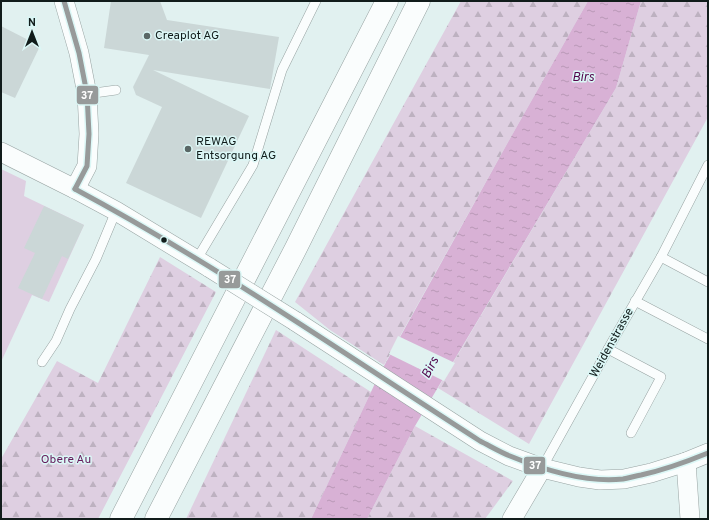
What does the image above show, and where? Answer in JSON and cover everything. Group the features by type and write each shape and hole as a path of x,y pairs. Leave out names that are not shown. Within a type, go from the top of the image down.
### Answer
{"highway":[{"path":"121,519 387,1"},
{"path":"156,519 296,248 419,1"}],"street":[{"path":"64,1 79,53 87,94 89,134 87,166 75,188"},
{"path":"1,152 116,210 204,263 480,441 509,456 542,468 579,477 600,480 624,479 651,473 686,462 708,453"},
{"path":"686,462 690,519"},
{"name":"Weidenstrasse","path":"512,519 542,468"}],"lane":[{"path":"204,263 253,165 282,70 316,1"},
{"path":"87,94 116,90"},
{"name":"Weidenstrasse","path":"542,468 661,257 708,165"},
{"path":"42,362 56,341 70,309 96,259 116,210"},
{"path":"661,257 708,282"},
{"path":"635,301 708,339"},
{"path":"608,349 661,377 631,433"}],"green space":[{"path":"461,1 588,1 384,365 330,330 295,302"},
{"path":"641,1 708,1 708,117 529,444 438,388 616,88"},
{"path":"1,169 26,181 24,196 84,225 49,302 32,295 1,362"},
{"name":"Obere Au","path":"160,257 216,292 98,519 1,519 1,459 57,361 98,383"},
{"path":"276,330 371,392 311,519 186,519"},
{"path":"415,426 513,481 485,519 367,519"}],"water":[{"name":"Birs","path":"588,1 641,1 616,88 415,426 367,519 311,519 379,375"}],"pier":[{"path":"398,336 455,363 444,381 389,354"}],"building":[{"path":"111,1 160,1 167,20 279,37 270,89 153,70 249,116 201,218 126,183 162,107 136,95 133,87 149,55 104,48"},
{"path":"1,26 40,46 15,98 1,92"},
{"path":"44,206 84,225 68,259 62,256 42,299 18,288 35,253 24,248"}],"transit line":[{"name":"37","path":"64,1 79,53 87,94 89,134 87,166 75,189"},
{"name":"37","path":"75,189 229,279 480,441 510,456 537,466 566,474 609,480 623,479 658,471 708,453"}],"place":[{"name":"Creaplot AG","path":"147,36"},
{"name":"REWAG Entsorgung AG","path":"188,149"}]}
